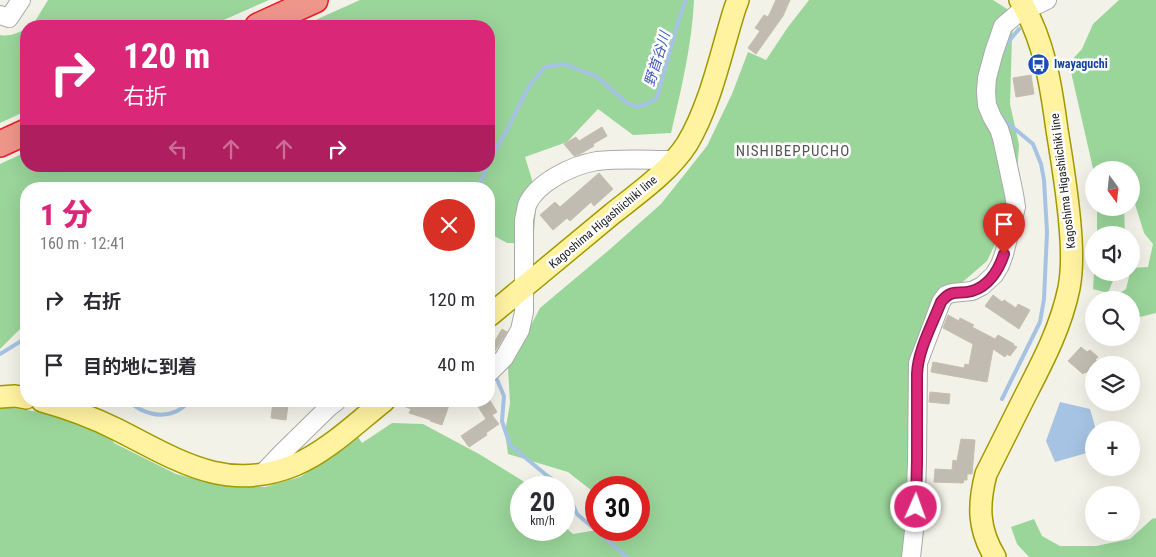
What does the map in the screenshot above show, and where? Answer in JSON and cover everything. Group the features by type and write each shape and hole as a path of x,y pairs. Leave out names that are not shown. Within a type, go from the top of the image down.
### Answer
{"highway":[{"path":"271,20 315,0"},
{"path":"0,144 20,135"}],"main road":[{"name":"Kagoshima Higashiichiki line","path":"495,311 650,185 674,160 686,144 706,104 738,0"},
{"name":"Kagoshima Higashiichiki line","path":"995,557 986,541 980,509 986,474 1049,349 1061,317 1069,287 1072,259 1066,188 1052,93 1038,36 1023,5"},
{"path":"0,397 20,397"},
{"path":"64,407 115,429 186,464 211,472 238,475 278,471 295,464 330,444 376,407"}],"street":[{"path":"0,15 9,18 21,0"},
{"path":"911,557 915,522 918,363 941,302 946,295 972,291 982,286 994,276 1004,254 1016,208 1002,138 987,104 987,78 1003,26 1017,14 1023,5 1047,0"},
{"path":"495,367 504,358 520,330 524,312 525,286 524,220 527,206 536,192 549,180 594,162 674,160"},
{"path":"262,474 329,407"}],"green space":[{"path":"48,0 269,0 224,20 36,20"},
{"path":"360,0 694,0 688,51 671,133 633,135 598,109 567,142 525,157 537,196 533,244 507,243 495,236 495,182 20,182 20,330 0,349 0,164 20,155 20,172 495,172 495,20 315,20"},
{"path":"809,0 993,0 1015,14 1012,37 1010,104 1019,145 1017,174 1010,213 987,261 958,286 924,338 921,383 926,455 918,557 0,557 0,406 53,414 111,438 114,443 176,474 223,486 265,487 300,477 333,457 358,437 362,443 392,423 423,424 515,476 510,476 510,541 575,541 575,534 585,532 585,541 650,541 650,476 585,476 585,485 568,472 508,454 505,432 510,403 508,368 540,308 661,204 707,146 732,94 748,52 766,60"},
{"path":"1119,0 1156,0 1156,313 1140,317 1140,291 1123,291 1126,289 1128,281 1140,281 1140,268 1148,267 1153,244 1144,233 1139,216 1140,161 1091,161 1069,63 1082,49 1093,24"},
{"path":"20,31 20,114 0,123 0,35 14,34"},
{"path":"1097,216 1124,216 1125,226 1097,226"},
{"path":"1094,281 1113,281 1109,291 1093,289"},
{"path":"1156,518 1156,557 1029,557 1017,544 1011,527 1034,519 1042,536 1060,546 1096,546 1120,541 1140,541 1140,530 1152,519"}],"water":[{"path":"1060,402 1085,408 1085,411 1091,411 1093,421 1085,421 1085,454 1055,462 1046,441"}],"building":[{"path":"776,0 790,0 783,16 756,54 748,48 760,31 755,28 764,15 768,17"},
{"path":"1031,75 1034,94 1016,97 1013,78"},
{"path":"602,127 607,136 580,154 574,156 564,144 576,137 579,141"},
{"path":"599,173 613,189 594,206 591,202 570,221 567,218 553,230 540,215 555,202 560,207"},
{"path":"993,295 1002,302 1004,300 1016,308 1018,304 1030,310 1019,329 985,306"},
{"path":"948,315 959,321 960,318 974,325 972,327 995,339 998,335 1017,347 1010,356 1007,354 1005,357 993,349 987,382 931,372 933,362 964,368 965,364 969,365 973,344 943,328"},
{"path":"502,329 507,332 495,351 495,341"},
{"path":"1081,347 1087,352 1090,350 1097,356 1085,356 1085,372 1083,374 1068,361"},
{"path":"930,392 950,394 949,404 929,402"},
{"path":"272,407 288,407 286,420 271,418"},
{"path":"406,407 448,407 442,425 409,413 411,409"},
{"path":"478,407 494,407 497,412 492,415 499,424 469,447 461,436 486,419"},
{"path":"961,439 975,440 972,474 967,474 967,480 964,480 963,483 934,482 935,469 952,470 953,460 957,461"}],"waterway":[{"name":"野首谷川","path":"495,151 529,86 545,67 564,64 596,76 627,103 637,107 657,98 686,0"},
{"path":"1004,51 1005,46 1019,29"},
{"path":"1002,117 1033,144 1041,164 1044,180 1047,232 1044,299 1040,322 1002,399"},
{"name":"野首谷川","path":"481,182 485,172"},
{"name":"野首谷川","path":"0,354 20,342"},
{"path":"495,375 504,396 502,421 510,445 548,476"},
{"name":"野首谷川","path":"136,407 145,412 158,415 171,413 183,407"},
{"path":"575,509 577,514 627,557"}],"place":[{"name":"Iwayaguchi","path":"1038,64"}],"district":[{"name":"NISHIBEPPUCHO","path":"793,151"}],"route":[{"path":"916,507 917,374 921,353 941,302 946,295 972,291 982,286 994,276 1004,254"}]}
